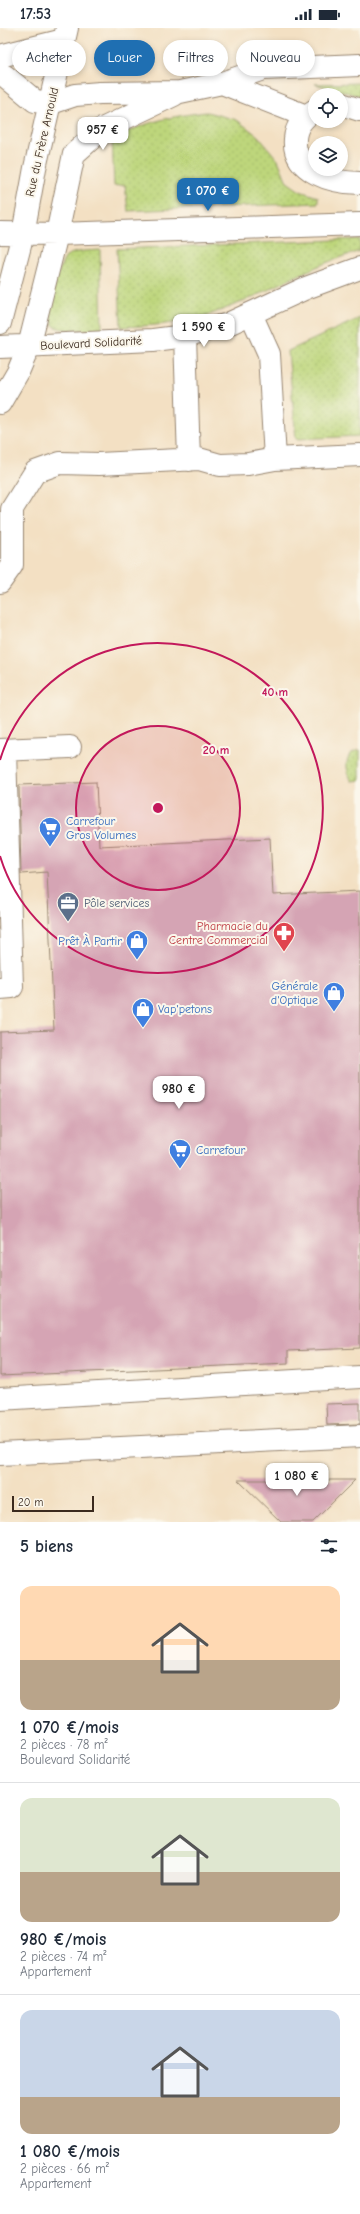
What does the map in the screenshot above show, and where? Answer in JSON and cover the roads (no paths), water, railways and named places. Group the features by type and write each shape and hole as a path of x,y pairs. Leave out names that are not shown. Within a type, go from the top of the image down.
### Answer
{"main road":[{"path":"0,56 66,34"},
{"name":"Rue du Frère Arnould","path":"0,323 23,234 35,168 66,34"},
{"path":"0,75 5,76 35,101 51,103 75,95 100,93 180,92 222,84 263,69 360,65"},
{"path":"222,84 308,112"},
{"path":"0,402 18,372 29,346 57,234 74,154 102,129 180,92"},
{"path":"348,106 360,110"},
{"path":"308,115 296,129 294,145 299,161 320,176 346,183 360,183"},
{"path":"0,233 57,234 360,224"},
{"name":"Boulevard Solidarité","path":"0,347 153,340 184,336 228,324 306,288 360,268"},
{"path":"251,314 269,354 270,460"},
{"path":"184,336 189,460"},
{"path":"0,582 12,565 12,509 35,472 60,463 99,464 199,460 220,465 248,464 270,460 360,455"},
{"path":"0,988 12,987 2,750 70,747"},
{"path":"0,1399 360,1377"},
{"path":"0,1454 360,1436"}],"place":[{"name":"Carrefour Gros Volumes","path":"50,848"},
{"name":"Pôle services","path":"68,922"},
{"name":"Pharmacie du Centre Commercial","path":"284,952"},
{"name":"Prêt À Partir","path":"137,960"},
{"name":"Générale d'Optique","path":"334,1012"},
{"name":"Vap'petons","path":"143,1028"},
{"name":"Carrefour","path":"180,1170"}]}
